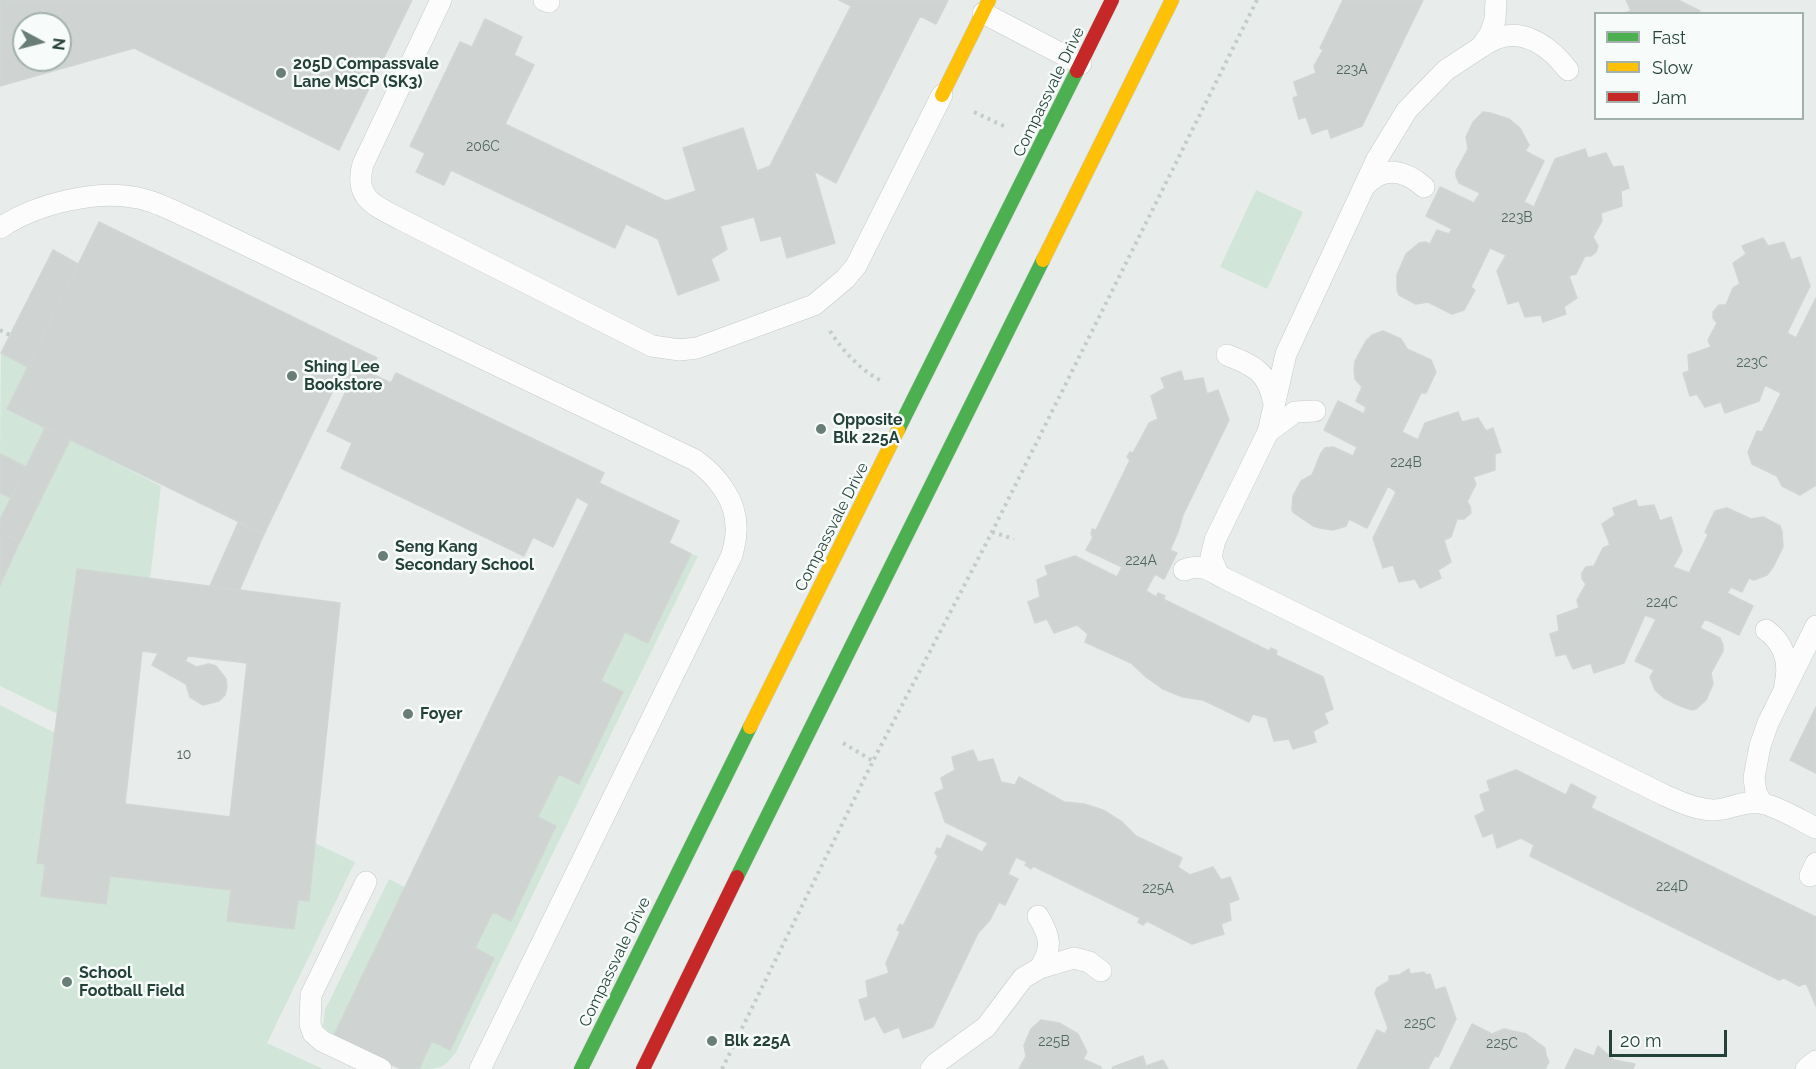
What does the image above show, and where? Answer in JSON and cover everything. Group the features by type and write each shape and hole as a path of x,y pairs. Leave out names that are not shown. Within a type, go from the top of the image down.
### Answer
{"street":[{"name":"Compassvale Drive","path":"581,1069 763,698 855,519 1113,0"},
{"path":"643,1069 1172,0"},
{"path":"942,95 986,7"}],"lane":[{"path":"441,0 363,164 361,182 365,198 379,208 652,346 680,350 697,348 814,305 845,279 856,266 942,95"},
{"path":"1481,47 1490,34 1495,20 1496,0"},
{"path":"986,7 1081,64"},
{"path":"1217,572 1211,556 1215,540 1268,432 1286,354 1377,159 1407,110 1446,70 1498,38 1516,35 1532,39 1559,57 1568,70"},
{"path":"1366,185 1374,176 1398,172 1414,178 1424,187"},
{"path":"0,228 32,212 81,198 108,195 139,198 150,202 695,460 709,470 729,497 736,526 732,555 480,1069"},
{"path":"1227,355 1257,368 1266,379 1272,392 1274,405"},
{"path":"1268,432 1295,412 1315,411"},
{"path":"1184,570 1201,567 1217,572 1226,579 1690,806 1722,809 1748,802 1762,803 1816,828"},
{"path":"1762,803 1756,792 1754,778 1760,746 1768,723 1816,626"},
{"path":"1766,630 1778,641 1786,659 1788,673 1784,691"},
{"path":"366,882 311,995 310,1024 313,1034 322,1041 381,1069"},
{"path":"1038,916 1047,931 1049,943 1047,957 1040,968"},
{"path":"931,1069 986,1026 1023,978 1040,968 1074,958 1089,962 1101,971"},
{"path":"1806,1069 1816,1061"}],"path":[{"path":"722,1069 873,762 992,532 1257,0"},
{"path":"964,107 1007,128"},
{"path":"0,330 10,335"},
{"path":"837,341 868,374 888,384"},
{"path":"992,532 1014,539"}],"green space":[{"path":"1256,190 1303,212 1267,289 1220,267"},
{"path":"1,353 28,367 8,409 45,428 26,467 0,454"},
{"path":"70,440 161,486 150,579 77,569 58,714 0,686 0,585"},
{"path":"0,493 11,498 0,520"},
{"path":"691,554 698,556 456,1052 448,1062 440,1067 419,1069 432,1041 450,1050 494,958 475,948 493,912 511,920 556,827 538,817 559,774 579,784 623,693 601,681 625,632 649,643"},
{"path":"0,705 55,733 37,863 45,864 41,896 106,904 110,876 231,890 294,929 298,900 309,901 315,843 355,862 267,1043 323,1069 0,1069"},
{"path":"389,879 405,887 333,1037 323,1026 325,1010"}],"building":[{"name":"205D Compassvale Lane MSCP (SK3)","path":"0,0 412,0 339,150 134,48 72,66 72,12 12,12 12,72 49,72 0,86"},
{"path":"839,0 948,0 936,24 920,16 836,183 814,171 835,243 787,258 781,236 761,241 754,217 720,226 727,249 711,259 719,280 678,295 658,239 626,224 615,248 451,170 444,185 416,172 425,153 410,146 460,42 472,47 485,19 522,37 514,55 534,65 505,124 666,201 696,191 683,148 743,128 757,171 770,166 851,6"},
{"path":"1343,0 1423,0 1362,126 1331,138 1328,128 1312,134 1306,117 1299,119 1293,98 1298,96 1294,82 1316,73 1314,66 1323,50 1320,48"},
{"path":"1626,0 1678,0 1700,11 1628,12 1631,11"},
{"path":"1483,112 1509,119 1520,128 1529,145 1525,151 1544,161 1524,202 1534,207 1555,159 1585,149 1588,158 1606,153 1613,167 1623,166 1629,188 1621,191 1622,206 1601,213 1602,221 1593,237 1598,246 1596,252 1591,256 1585,256 1576,274 1569,276 1577,298 1564,307 1566,314 1543,322 1541,315 1525,317 1519,301 1508,304 1497,271 1506,255 1490,248 1471,287 1475,290 1464,310 1452,314 1428,302 1416,304 1399,295 1397,290 1397,275 1406,254 1419,243 1430,244 1437,230 1449,234 1452,229 1426,216 1440,187 1474,203 1480,193 1459,183 1456,171 1468,149 1466,137 1473,122"},
{"path":"99,222 354,347 264,534 7,409"},
{"path":"1763,238 1768,246 1784,242 1791,260 1800,257 1810,286 1787,333 1796,338 1816,298 1816,485 1800,495 1782,486 1777,476 1752,464 1748,452 1757,431 1762,432 1781,393 1765,385 1759,401 1725,413 1721,402 1705,407 1697,394 1690,396 1683,373 1689,371 1688,355 1711,347 1708,340 1717,323 1713,318 1713,312 1719,305 1726,305 1733,288 1740,284 1733,263 1746,254 1742,246"},
{"path":"53,250 78,264 28,367 1,353"},
{"path":"1383,331 1401,339 1407,349 1431,360 1436,372 1426,393 1421,393 1402,432 1418,440 1425,423 1458,412 1462,422 1478,418 1486,431 1493,428 1501,452 1495,454 1495,470 1473,477 1476,484 1467,502 1471,513 1464,519 1457,519 1451,537 1444,540 1451,562 1438,570 1441,578 1420,588 1415,579 1399,582 1393,565 1383,568 1373,538 1396,492 1388,486 1367,528 1349,519 1346,526 1340,528 1332,530 1320,528 1313,526 1292,510 1293,496 1301,481 1312,475 1325,448 1333,447 1353,456 1357,447 1324,430 1338,401 1364,414 1366,407 1356,401 1362,387 1355,379 1355,361 1366,341 1372,335"},
{"path":"354,347 377,358 370,373 391,383 396,373 604,473 589,504 577,497 553,547 533,537 524,556 341,468 352,443 327,431 347,389 336,384"},
{"path":"1181,371 1184,381 1203,378 1207,394 1218,390 1229,420 1183,515 1170,550 1177,553 1164,579 1155,574 1146,591 1156,597 1158,593 1165,596 1163,599 1269,651 1271,648 1277,651 1276,655 1323,677 1333,709 1324,713 1328,723 1313,731 1316,742 1293,749 1289,739 1274,741 1267,718 1253,714 1249,722 1203,700 1183,697 1163,689 1131,663 1085,642 1088,634 1077,625 1054,633 1047,619 1035,623 1028,602 1040,597 1037,580 1048,575 1045,566 1075,556 1117,577 1122,567 1086,550 1093,537 1092,529 1096,530 1130,460 1127,457 1130,452 1133,453 1149,423 1158,419 1151,396 1165,388 1161,378"},
{"path":"45,428 70,440 20,542 0,532 0,520"},
{"path":"0,454 26,467 11,498 0,493"},
{"path":"599,483 679,521 669,543 691,554 648,643 625,632 601,681 623,692 579,784 559,774 538,817 556,826 511,921 493,912 475,948 494,958 450,1050 432,1041 419,1069 401,1069 333,1037"},
{"path":"1636,500 1638,507 1654,505 1660,521 1671,517 1682,551 1673,567 1689,573 1708,535 1705,532 1715,511 1727,508 1751,519 1763,517 1780,526 1782,532 1783,547 1767,575 1754,580 1749,578 1742,592 1731,587 1727,593 1753,606 1739,635 1705,619 1700,628 1720,638 1723,651 1711,673 1713,684 1706,700 1696,709 1692,710 1664,698 1655,690 1650,677 1654,670 1635,661 1656,619 1645,615 1624,663 1594,673 1591,663 1573,669 1566,654 1556,656 1550,634 1559,631 1557,616 1579,608 1577,600 1586,584 1582,579 1582,573 1586,567 1594,566 1603,548 1610,545 1602,524 1615,515 1613,508"},
{"path":"238,523 264,534 239,591 210,586"},
{"path":"0,532 20,542 0,585"},
{"path":"77,569 340,603 309,901 298,900 294,929 227,921 231,890 110,876 106,904 41,896 45,864 37,863"},
{"path":"142,651 158,653 152,665 186,684 190,697 203,705 219,701 225,695 226,679 216,666 209,664 196,667 185,661 188,656 247,663 230,817 125,804"},
{"path":"1816,707 1816,773 1790,760"},
{"path":"973,750 978,762 993,759 1001,782 1015,785 1019,777 1064,802 1084,804 1103,810 1122,822 1136,836 1182,858 1178,867 1190,875 1213,867 1221,880 1230,877 1239,899 1229,903 1231,920 1221,924 1224,934 1192,944 1147,921 1143,925 1138,922 1140,918 1033,866 1031,869 1025,865 1027,862 1016,857 1008,874 1018,879 1005,905 999,902 990,920 978,933 933,1027 903,1038 899,1027 884,1033 875,1016 865,1020 859,1000 868,997 866,981 889,973 886,963 900,932 897,930 900,924 903,926 938,856 935,853 937,848 941,849 947,835 982,852 988,843 945,822 935,793 944,789 941,778 955,770 952,757"},
{"path":"1516,770 1566,795 1571,784 1596,797 1591,808 1816,917 1816,1006 1806,983 1799,986 1784,978 1779,980 1530,856 1534,845 1521,838 1497,848 1493,833 1483,837 1475,816 1485,811 1480,795 1490,791 1487,781"},
{"path":"1409,969 1410,974 1424,972 1426,975 1430,974 1435,990 1445,987 1456,1019 1438,1057 1435,1056 1428,1069 1357,1069 1377,1030 1385,1034 1388,1028 1375,993 1377,988 1389,981 1389,976 1399,975"},
{"path":"1041,1020 1059,1023 1078,1034 1087,1052 1083,1059 1101,1069 1019,1069 1026,1056 1024,1045 1031,1029"},
{"path":"1472,1024 1492,1034 1504,1029 1526,1034 1545,1048 1549,1062 1545,1069 1450,1069"},
{"path":"1598,1046 1614,1060 1635,1064 1633,1069 1565,1069 1575,1049 1594,1056"},
{"path":"1143,1056 1146,1066 1163,1060 1168,1069 1112,1069 1113,1067"}],"traffic: fast":[{"path":"898,430 1077,71"},
{"path":"737,877 1043,260"},
{"path":"581,1069 750,727"}],"traffic: slow":[{"path":"942,95 989,0"},
{"path":"1043,260 1172,0"},
{"path":"750,727 898,430"}],"traffic: jam":[{"path":"1077,71 1112,0"},
{"path":"643,1069 737,877"}],"place":[{"name":"205D Compassvale Lane MSCP (SK3)","path":"281,73"},
{"name":"Shing Lee Bookstore","path":"292,376"},
{"name":"Opposite Blk 225A","path":"821,429"},
{"name":"Seng Kang Secondary School","path":"383,556"},
{"name":"Foyer","path":"408,714"},
{"name":"School Football Field","path":"67,982"},
{"name":"Blk 225A","path":"712,1041"}]}
